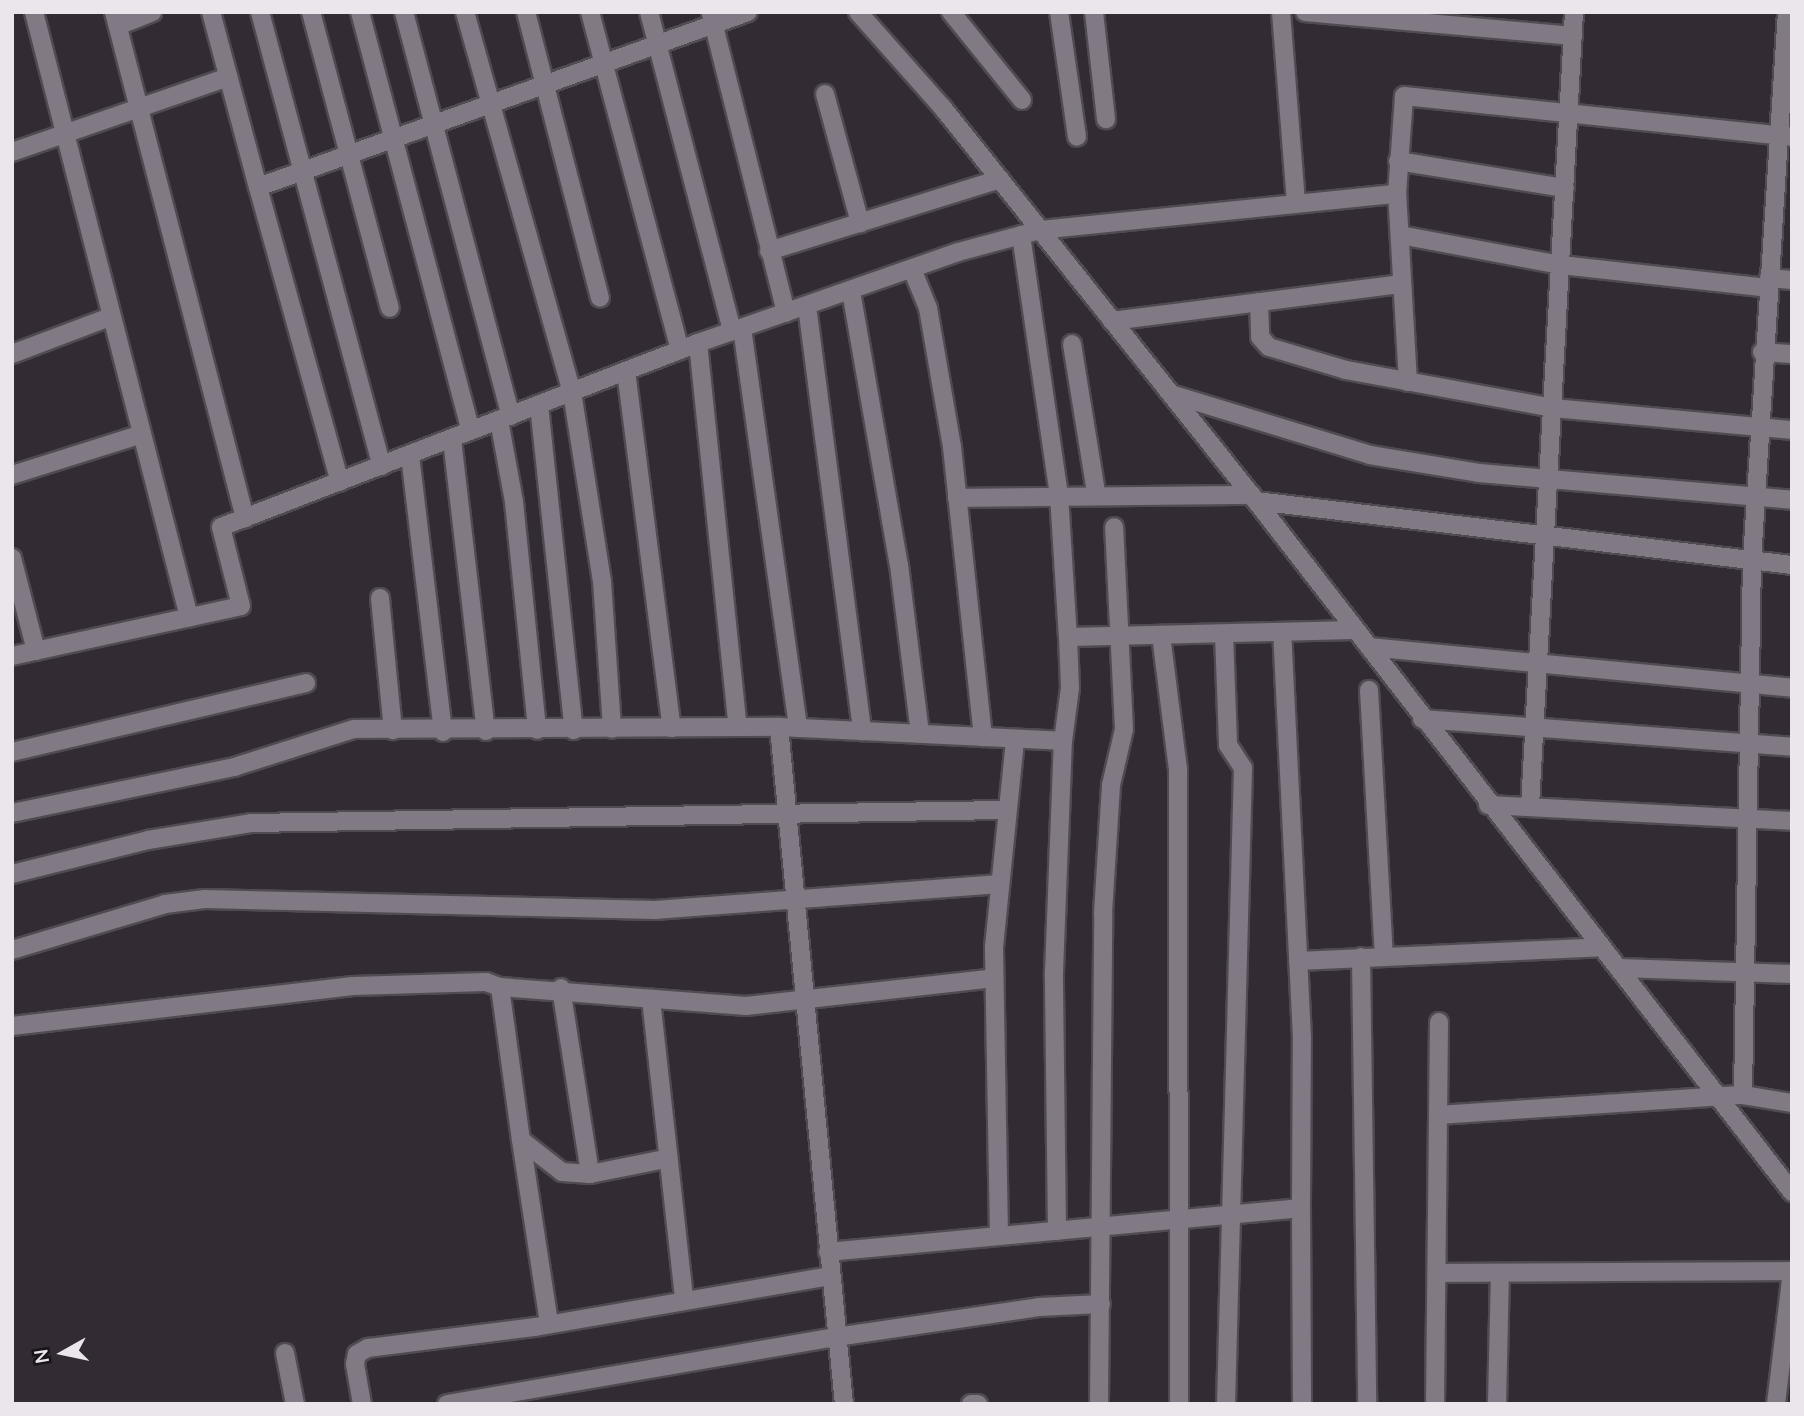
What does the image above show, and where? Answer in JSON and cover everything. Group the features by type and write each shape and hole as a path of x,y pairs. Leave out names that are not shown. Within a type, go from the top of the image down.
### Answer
{"street":[{"path":"34,12 62,136 190,618"},
{"path":"152,12 116,19 245,518"},
{"path":"211,12 340,482"},
{"path":"260,12 300,170 382,466"},
{"path":"311,12 390,308"},
{"path":"360,12 471,432"},
{"path":"404,12 505,418 537,730"},
{"path":"465,12 572,392 602,581 612,729"},
{"path":"526,12 600,298"},
{"path":"590,12 680,350"},
{"path":"649,12 737,330 797,728"},
{"path":"258,187 348,151 657,44 712,18 748,12"},
{"path":"858,12 1000,179 1254,498 1488,805 1620,968 1715,1096 1784,1175 1792,1192"},
{"path":"951,12 1022,100"},
{"path":"1059,12 1077,137"},
{"path":"1094,12 1106,119"},
{"path":"1281,12 1296,204"},
{"path":"1305,12 1573,36"},
{"path":"1530,806 1574,12"},
{"path":"1743,1095 1745,741 1752,560 1762,352 1785,136 1787,12"},
{"path":"712,18 786,313"},
{"path":"12,152 228,77"},
{"path":"825,94 860,223"},
{"path":"1408,382 1397,194 1402,100 1407,94 1569,116 1785,136"},
{"path":"1398,161 1565,188"},
{"path":"769,251 1000,179"},
{"path":"12,656 241,606 221,527 698,343 912,269 1041,230 1397,194"},
{"path":"1021,235 1059,495 1070,688 1063,741 1054,972 1057,1230"},
{"path":"1400,235 1561,265 1768,283 1792,280"},
{"path":"912,269 939,358 983,737"},
{"path":"1112,321 1402,284"},
{"path":"851,291 899,565 920,734"},
{"path":"1259,302 1260,337 1269,347 1408,382 1554,408 1792,430"},
{"path":"807,306 862,731"},
{"path":"12,354 110,317"},
{"path":"698,343 738,727"},
{"path":"1072,344 1096,494"},
{"path":"1762,352 1792,354"},
{"path":"626,371 672,728"},
{"path":"1171,394 1370,455 1548,479 1792,500"},
{"path":"538,405 574,730"},
{"path":"12,475 142,434"},
{"path":"452,439 486,731"},
{"path":"410,455 443,732"},
{"path":"957,498 1096,494 1254,498 1546,539 1792,565"},
{"path":"1099,1404 1103,913 1111,785 1124,729 1114,527"},
{"path":"12,558 36,651"},
{"path":"380,598 393,730"},
{"path":"1068,637 1355,630"},
{"path":"1282,632 1298,961 1302,1404"},
{"path":"1224,634 1228,745 1243,768 1234,1004 1235,1214 1226,1404"},
{"path":"1161,635 1178,769 1179,1404"},
{"path":"1369,647 1792,688"},
{"path":"12,752 306,683"},
{"path":"1369,690 1384,956"},
{"path":"1422,719 1745,741 1792,747"},
{"path":"779,727 844,1404"},
{"path":"12,813 234,767 354,729 443,732 779,727 1063,741"},
{"path":"999,1236 994,978 1006,810 1015,739"},
{"path":"1488,805 1792,821"},
{"path":"12,874 148,840 251,823 626,821 787,814 1006,810"},
{"path":"12,950 165,904 205,899 655,910 795,897 1000,884"},
{"path":"1298,961 1602,947"},
{"path":"1361,957 1367,1404"},
{"path":"1620,968 1744,970 1792,974"},
{"path":"12,1026 353,986 486,982 500,987 562,988 651,999 746,1006 804,996 994,978"},
{"path":"500,987 549,1324"},
{"path":"562,988 590,1174"},
{"path":"651,999 665,1159 684,1299"},
{"path":"1435,1404 1440,1273 1439,1022"},
{"path":"1438,1115 1715,1096 1743,1095 1792,1102"},
{"path":"521,1140 549,1167 590,1174 665,1159"},
{"path":"828,1252 1301,1208"},
{"path":"1440,1273 1792,1272 1776,1404"},
{"path":"1497,1404 1500,1274"},
{"path":"362,1404 355,1364 357,1354 368,1348 549,1324 830,1276"},
{"path":"447,1404 836,1337 1039,1307 1101,1304"},
{"path":"285,1353 295,1404"},
{"path":"971,1404 978,1404"}]}
